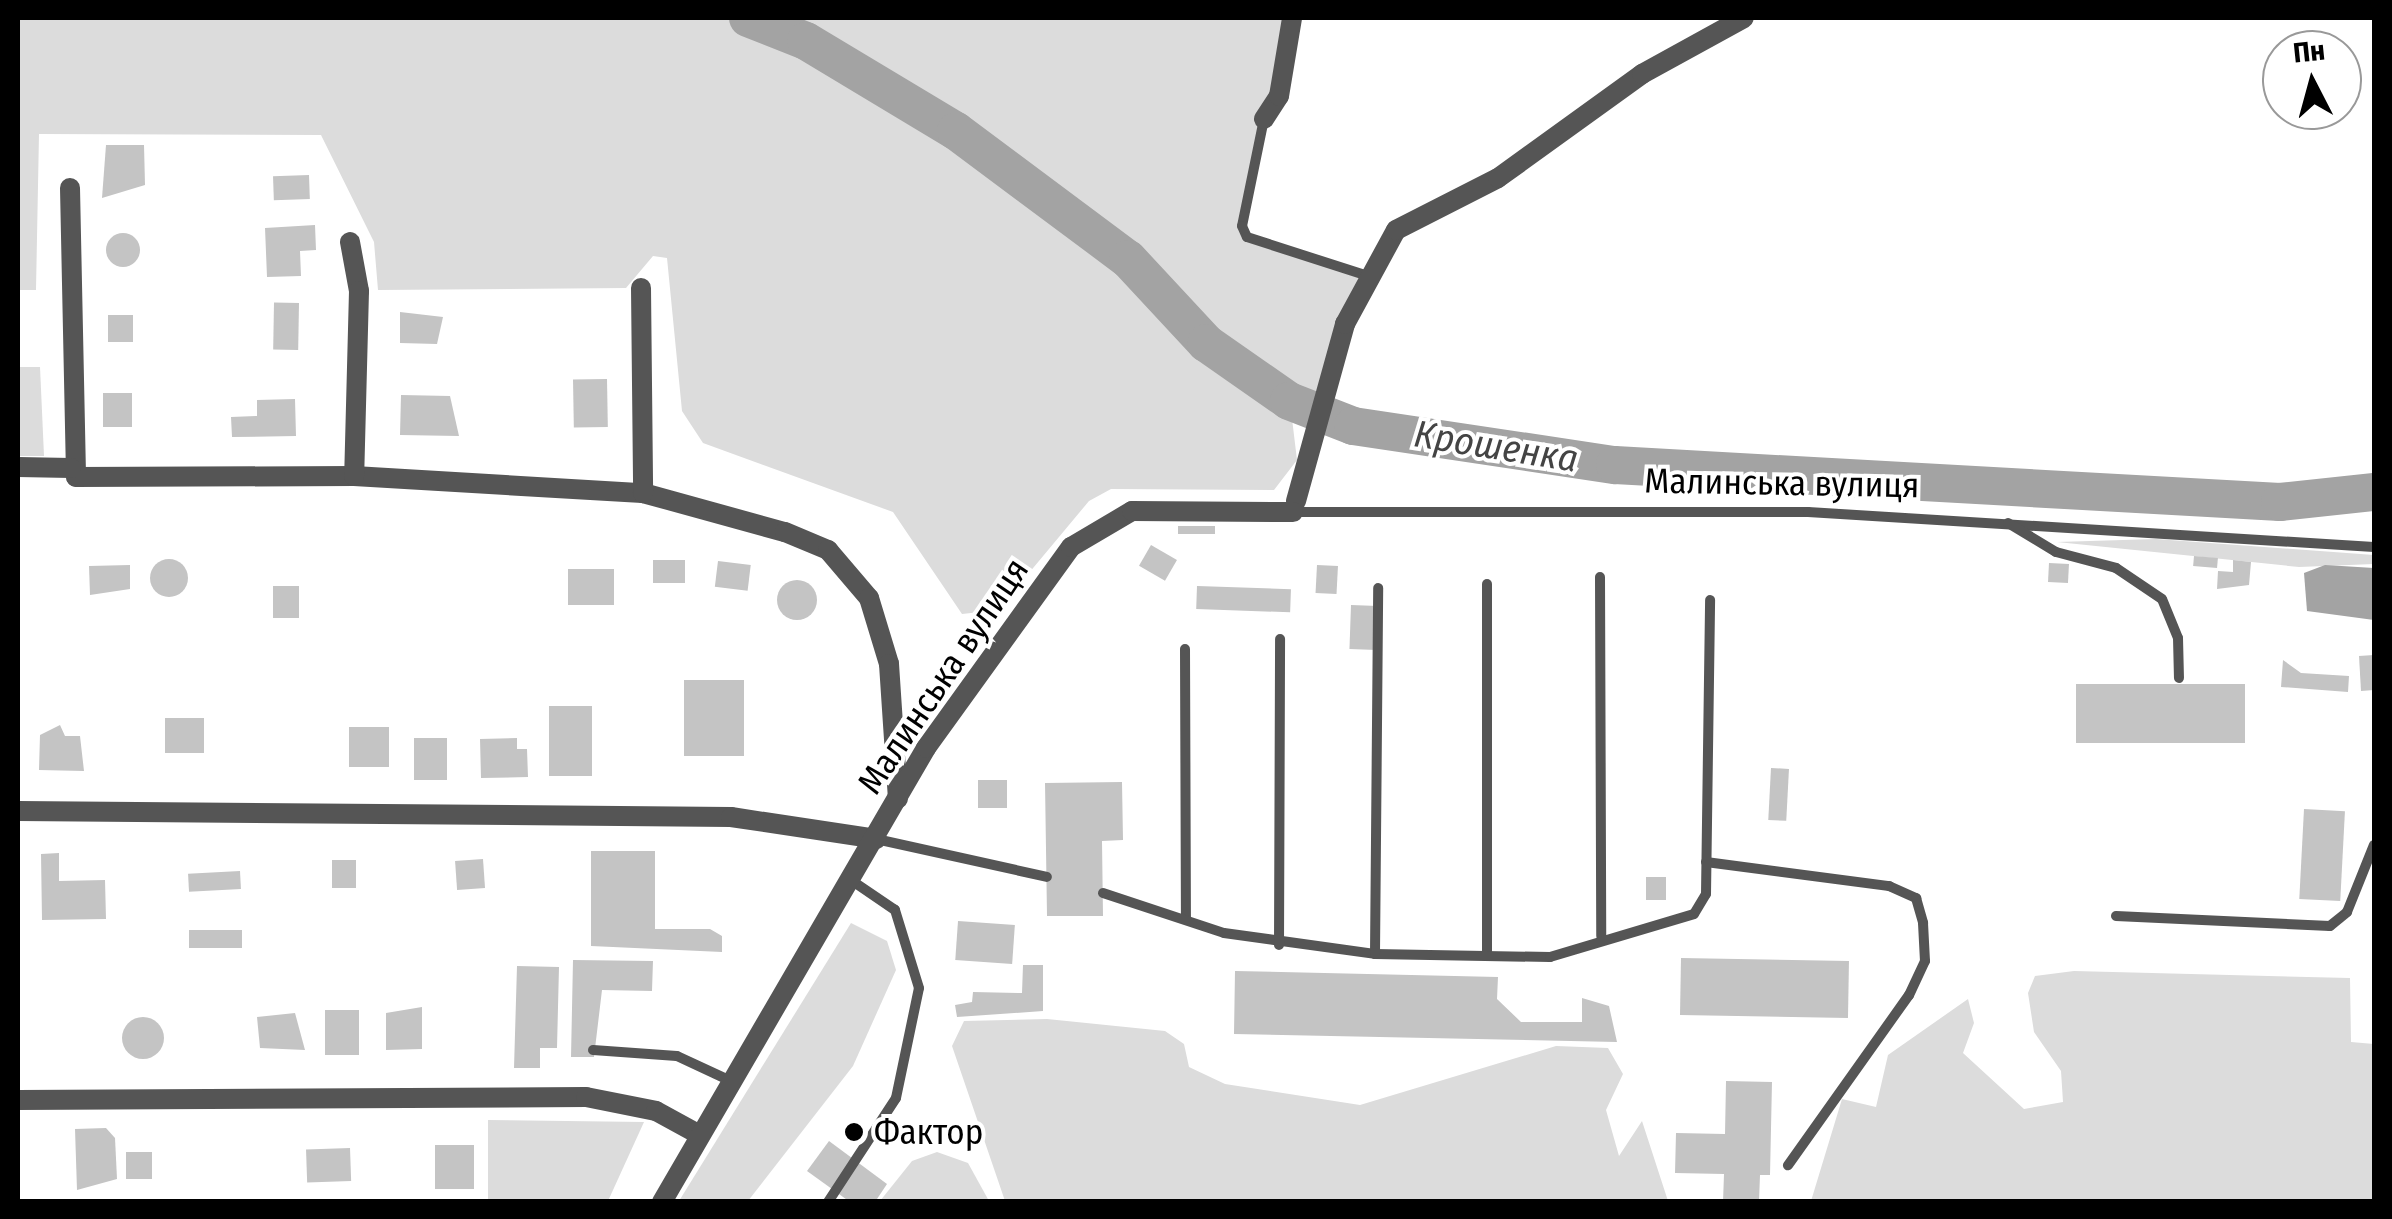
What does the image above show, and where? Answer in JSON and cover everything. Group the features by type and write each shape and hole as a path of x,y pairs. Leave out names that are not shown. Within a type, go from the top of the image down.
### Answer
{"street":[{"path":"1264,119 1279,96 1292,18"},
{"path":"1295,507 1365,276 1396,230 1498,178 1612,94 1744,18"},
{"path":"70,188 71,468"},
{"path":"350,242 359,291 354,476"},
{"path":"641,288 643,493"},
{"path":"18,467 71,468 90,482 354,476 643,493 785,532 828,550 854,576 889,664 898,799"},
{"name":"Малинська вулиця","path":"662,1202 854,882 898,799 996,644 1092,528 1132,511 1295,507"},
{"path":"18,811 731,817 876,840"},
{"path":"18,1100 586,1098 656,1111 700,1134"}],"lane":[{"path":"1264,119 1242,226 1247,237 1365,276"},
{"name":"Малинська вулиця","path":"1295,507 1808,512 2374,548"},
{"path":"2007,522 2056,552 2116,568 2162,598 2178,638 2179,678"},
{"path":"1600,577 1601,936"},
{"path":"1486,584 1487,954"},
{"path":"1375,954 1378,588"},
{"path":"1103,894 1279,945 1375,954 1550,958 1601,936 1694,914 1706,894 1710,600"},
{"path":"1279,945 1280,639"},
{"path":"1185,649 1186,919"},
{"path":"876,840 1046,877"},
{"path":"2116,916 2330,926 2346,912 2374,845"},
{"path":"1706,862 1889,886 1916,898 1923,924 1925,961 1909,996 1788,1165"},
{"path":"828,1202 896,1098 919,988 911,937 895,910 854,882"},
{"path":"593,1050 677,1056 733,1082"}],"shaded area":[{"path":"18,18 1292,18 1242,226 1248,237 1365,275 1323,415 1290,402 1297,460 1274,490 1111,489 1089,501 998,610 962,614 893,512 703,443 682,411 667,258 653,256 626,288 378,290 374,242 321,135 39,134 36,290 18,290"},
{"path":"18,367 40,367 44,456 18,456"},
{"path":"2156,539 2374,555 2374,564 2299,567 2057,542"},
{"path":"2325,565 2374,568 2374,620 2307,611 2304,573"},
{"path":"851,923 887,941 896,970 853,1066 748,1201 679,1201"},
{"path":"2074,971 2350,978 2351,1042 2374,1044 2374,1201 1811,1201 1842,1099 1876,1107 1888,1055 1968,999 1974,1023 1963,1053 2024,1109 2063,1102 2061,1071 2034,1032 2028,993 2035,976"},
{"path":"1047,1019 1165,1031 1184,1044 1189,1067 1225,1084 1360,1105 1556,1046 1608,1048 1623,1074 1606,1110 1619,1156 1642,1121 1668,1201 1005,1201 952,1046 964,1021"},
{"path":"488,1120 644,1122 608,1201 488,1202"},
{"path":"937,1152 968,1163 989,1201 880,1201 912,1161"}],"building":[{"path":"106,145 144,145 145,185 102,198"},
{"path":"309,175 310,199 274,200 273,176"},
{"path":"315,225 316,250 300,251 301,276 267,277 265,228"},
{"path":"123,233 135,238 140,250 135,262 123,267 111,262 106,250 111,238"},
{"path":"274,303 299,303 298,350 273,350"},
{"path":"400,312 443,317 437,344 400,343"},
{"path":"108,315 133,315 133,342 108,342"},
{"path":"607,379 608,427 574,428 573,380"},
{"path":"103,393 132,393 132,427 103,427"},
{"path":"401,395 450,396 459,436 400,435"},
{"path":"295,399 296,436 232,437 231,417 257,416 257,400"},
{"path":"1178,526 1215,526 1215,534 1178,534"},
{"path":"1151,545 1177,560 1165,581 1139,566"},
{"path":"2194,556 2218,558 2217,568 2193,566"},
{"path":"169,559 183,564 188,578 183,592 169,597 155,592 150,578 155,564"},
{"path":"653,560 685,560 685,583 653,583"},
{"path":"2233,560 2251,562 2249,585 2217,589 2218,571 2233,572"},
{"path":"718,561 751,565 748,591 715,587"},
{"path":"2049,563 2069,564 2068,583 2048,582"},
{"path":"130,565 130,589 90,595 89,566"},
{"path":"1317,565 1338,566 1337,594 1316,593"},
{"path":"568,569 614,569 614,605 568,605"},
{"path":"797,580 811,586 817,600 811,614 797,620 783,614 777,600 783,586"},
{"path":"273,586 299,586 299,618 273,618"},
{"path":"1197,586 1291,589 1290,612 1196,609"},
{"path":"1351,605 1378,606 1376,650 1349,649"},
{"path":"2374,655 2374,690 2361,691 2359,656"},
{"path":"2283,660 2301,673 2349,676 2348,692 2281,687"},
{"path":"684,680 744,680 744,756 684,756"},
{"path":"2076,684 2245,684 2245,743 2076,743"},
{"path":"549,706 592,706 592,776 549,776"},
{"path":"165,718 204,718 204,753 165,753"},
{"path":"60,725 65,736 80,736 84,771 39,770 40,735"},
{"path":"349,727 389,727 389,767 349,767"},
{"path":"414,738 447,738 447,780 414,780"},
{"path":"517,738 517,749 527,749 528,777 481,778 480,739"},
{"path":"1771,768 1789,769 1786,821 1768,820"},
{"path":"978,780 1007,780 1007,808 978,808"},
{"path":"1122,782 1123,840 1102,841 1103,916 1047,916 1045,783"},
{"path":"2304,809 2345,811 2340,901 2299,899"},
{"path":"591,851 655,851 655,929 710,929 722,936 722,952 591,946"},
{"path":"59,853 59,881 105,880 106,919 42,920 41,854"},
{"path":"483,859 485,888 457,890 455,861"},
{"path":"332,860 356,860 356,888 332,888"},
{"path":"240,871 241,889 189,892 188,874"},
{"path":"1646,877 1666,877 1666,900 1646,900"},
{"path":"958,921 1015,925 1012,964 955,960"},
{"path":"189,930 242,930 242,948 189,948"},
{"path":"1681,958 1849,961 1848,1018 1680,1015"},
{"path":"573,960 653,961 652,991 602,990 594,1057 571,1057"},
{"path":"1023,965 1043,965 1043,1011 957,1017 955,1005 972,1002 973,992 1022,993"},
{"path":"517,966 559,967 557,1048 540,1048 540,1068 514,1068"},
{"path":"1235,971 1498,977 1497,999 1521,1022 1582,1022 1582,998 1609,1006 1617,1042 1234,1034"},
{"path":"422,1007 422,1049 386,1050 386,1013"},
{"path":"325,1010 359,1010 359,1055 325,1055"},
{"path":"295,1013 305,1050 260,1048 257,1017"},
{"path":"143,1017 158,1023 164,1038 158,1053 143,1059 128,1053 122,1038 128,1023"},
{"path":"1726,1081 1772,1082 1770,1175 1760,1175 1759,1202 1723,1202 1724,1174 1675,1173 1676,1133 1725,1134"},
{"path":"106,1128 115,1138 117,1179 77,1190 75,1129"},
{"path":"829,1141 887,1184 875,1202 850,1202 807,1171"},
{"path":"435,1145 474,1145 474,1189 435,1189"},
{"path":"350,1148 351,1181 307,1183 306,1150"},
{"path":"126,1152 152,1152 152,1179 126,1179"}],"waterway":[{"name":"Крошенка","path":"748,18 806,41 956,131 1128,259 1206,343 1289,401 1353,426 1615,465 2280,502 2374,492"}],"place":[{"name":"Фактор","path":"854,1132"}]}
